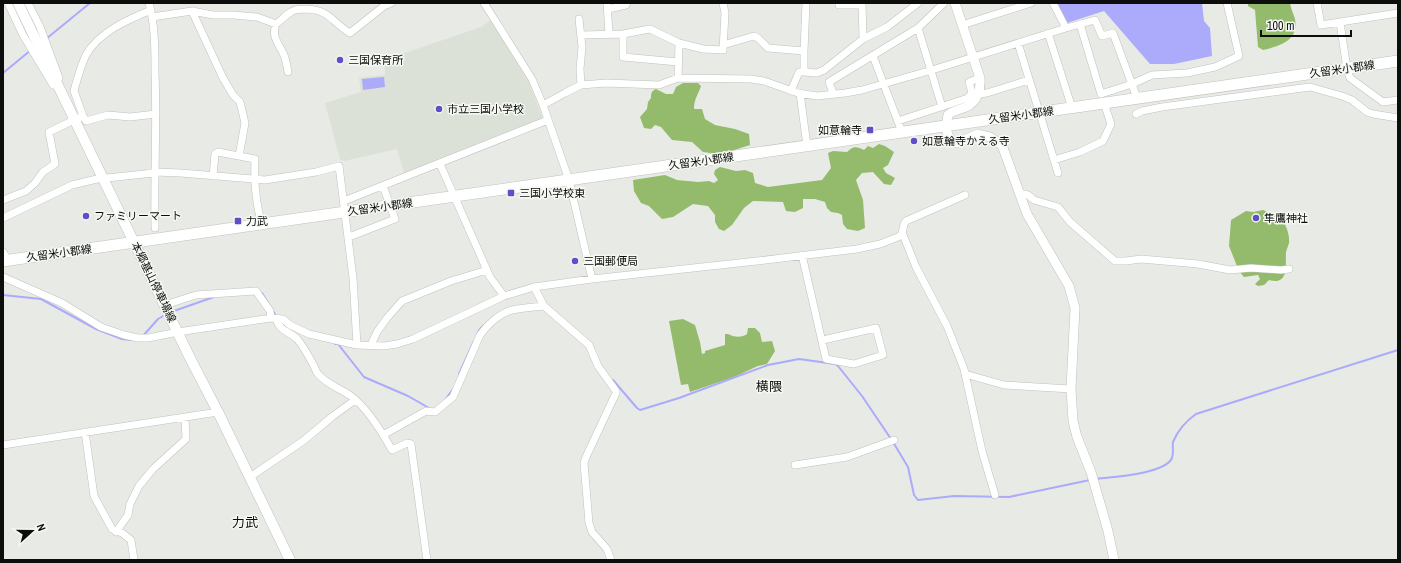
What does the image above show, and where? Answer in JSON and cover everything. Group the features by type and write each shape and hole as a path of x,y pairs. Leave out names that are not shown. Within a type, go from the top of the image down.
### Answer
{"main road":[{"name":"本郷基山停車場線","path":"18,3 290,560"},
{"name":"久留米小郡線","path":"5,258 135,243 262,224 344,206 390,206 1398,61"}],"street":[{"path":"8,3 23,35 75,121"},
{"path":"28,3 40,27 75,121"},
{"path":"288,72 285,57 274,35 274,29 276,24 290,12 297,9 314,10 324,13 333,19 341,28 350,33 384,6 391,3"},
{"path":"484,3 532,79 543,105 569,180 592,279"},
{"path":"609,34 607,6 626,5 627,3"},
{"path":"581,35 623,34 650,29 679,43 703,49 723,50 725,13 723,3"},
{"path":"804,72 806,3"},
{"path":"839,3 839,5 862,4 862,39"},
{"path":"791,92 799,72 821,72 862,39 887,27 918,3"},
{"path":"833,93 829,82 918,28 944,3"},
{"path":"955,3 980,78 981,86 978,94 969,105 950,113 946,126 948,136 957,143 978,134 990,137 1002,145 1027,214 1069,286 1075,308 1071,389 1073,422 1091,472 1108,531 1114,560"},
{"path":"962,25 1031,3"},
{"path":"1053,3 1066,28"},
{"path":"1080,24 1101,94 1132,84 1152,75 1187,73 1215,67 1239,56 1227,3"},
{"path":"1317,3 1321,24 1398,13"},
{"path":"156,114 130,117 108,115 86,121 74,92 85,56 92,46 106,34 126,20 150,10 192,11 213,15 257,17 276,24"},
{"path":"150,10 154,39 156,114 154,173 155,228"},
{"path":"192,11 223,78 233,95 240,102 245,123 239,156"},
{"path":"580,19 582,47 580,68 581,85"},
{"path":"543,105 581,85 606,83 659,85 678,78 751,79 764,81 791,92 816,96 833,93 845,93 932,70 1018,42 1095,20 1102,36 1112,33 1137,98"},
{"path":"1340,22 1347,69 1350,78 1383,102 1398,100"},
{"path":"918,28 942,107"},
{"path":"1048,33 1072,108"},
{"path":"623,34 623,57 678,62"},
{"path":"723,45 754,36 768,48 804,51"},
{"path":"1018,42 1058,173"},
{"path":"678,78 679,43"},
{"path":"873,56 882,84 902,132"},
{"path":"898,121 968,98 972,93 969,82 980,78"},
{"path":"978,94 987,93 1029,80"},
{"path":"1136,114 1142,111 1162,107 1310,87 1352,100 1367,112 1398,118"},
{"path":"800,93 807,146"},
{"path":"1054,160 1080,152 1103,141 1111,124 1104,104"},
{"path":"3,200 26,191 35,183 42,172 56,164 49,132 83,116"},
{"path":"344,206 383,186 548,120"},
{"path":"213,176 215,154 218,152 255,159 254,180 256,200 262,224"},
{"path":"440,164 490,277 504,296"},
{"path":"3,218 72,185 103,178 154,173 181,173 265,180 299,175 339,166 349,237 357,345"},
{"path":"349,237 395,219 383,186"},
{"path":"1020,193 1034,200 1058,207 1070,222 1115,261 1126,262 1141,259 1198,264 1230,270 1251,268 1281,270 1289,269"},
{"path":"965,195 906,222 904,224 902,234 916,267 947,326 965,374 980,443 995,495"},
{"path":"3,277 57,300 102,327 124,335 148,338 178,332 273,319 283,319 290,325 309,334 357,345 371,346 397,344 413,339 504,296 534,287 857,249 880,244 902,234"},
{"path":"802,255 823,340 826,359 834,362 854,364 883,355 876,328 823,340"},
{"path":"371,346 377,332 402,300 451,281 487,270"},
{"path":"534,287 544,306 589,345 601,371 616,391 584,463 589,524 592,532 607,549 610,560"},
{"path":"165,305 196,295 256,291 270,310 273,319 282,330 295,337 300,342 318,374 355,400 384,435 392,450 407,442 410,444 427,560"},
{"path":"384,435 426,411 435,412 453,397 484,329 504,313 511,310 544,306"},
{"path":"965,374 1004,385 1071,389"},
{"path":"250,477 303,442 333,416 355,400"},
{"path":"3,444 218,412"},
{"path":"116,532 128,515 130,504 140,486 153,469 186,439 185,418"},
{"path":"85,432 94,496 112,529 116,532 122,533 131,540 134,560"},
{"path":"795,465 847,457 894,440"}],"shaded area":[{"path":"1062,3 1202,3 1204,21 1210,28 1212,56 1174,64 1150,64 1104,11 1067,23 1057,5"},
{"path":"491,20 529,83 543,119 405,176 397,149 344,161 340,159 325,103 361,92 359,78 385,75 385,61 387,59 481,27"},
{"path":"384,77 385,87 363,90 362,79"}],"green space":[{"path":"1248,3 1290,3 1295,19 1294,33 1282,44 1263,50 1258,47 1255,10 1248,6"},
{"path":"683,83 698,83 701,86 695,100 694,109 702,109 705,119 715,125 735,129 749,134 750,145 725,153 703,152 692,142 672,140 661,127 655,125 651,129 644,128 640,117 647,109 652,92 656,89 666,94 673,94 676,87"},
{"path":"879,144 894,152 888,165 883,168 886,173 895,178 891,185 884,184 873,172 862,173 856,180 863,200 865,228 858,231 847,229 843,224 842,215 831,212 827,208 825,202 815,199 803,199 803,208 795,212 786,211 783,202 753,201 744,208 732,225 724,231 719,229 715,222 715,215 708,206 693,204 673,217 662,219 649,206 641,203 634,191 633,180 665,175 677,180 698,182 709,181 714,183 718,180 714,174 715,170 720,167 736,171 745,170 753,173 755,183 768,187 822,180 831,168 828,153 833,151 847,152 855,147 864,150 868,146 873,148"},
{"path":"1263,210 1280,217 1288,232 1289,243 1286,252 1286,268 1283,277 1276,281 1269,280 1264,285 1258,286 1255,284 1260,279 1258,275 1244,277 1239,271 1229,246 1231,220 1246,211 1253,212"},
{"path":"683,319 695,325 702,354 705,353 705,351 725,345 725,334 740,337 747,334 748,328 755,328 760,333 762,342 772,341 775,351 767,364 690,392 688,384 681,385 669,321"}],"waterway":[{"path":"46,39 90,3"},
{"path":"3,73 31,50"},
{"path":"260,293 262,293 276,316"},
{"path":"3,295 41,299 96,329 122,339 132,340"},
{"path":"171,312 214,297"},
{"path":"142,337 158,319 165,315"},
{"path":"477,334 484,325"},
{"path":"459,374 474,341"},
{"path":"335,344 338,344 364,377 408,396 429,408"},
{"path":"1096,479 1137,474 1159,468 1167,463 1172,458 1173,442 1177,434 1196,414 1398,350"},
{"path":"613,380 640,410 679,398 768,365 799,359 835,364 862,396 891,439"},
{"path":"445,400 453,389"},
{"path":"893,442 908,467 914,495 918,500 954,496 1009,497 1090,480"}],"place":[{"name":"三国保育所","path":"340,60"},
{"name":"市立三国小学校","path":"439,109"},
{"name":"如意輪寺","path":"870,130"},
{"name":"如意輪寺かえる寺","path":"914,141"},
{"name":"三国小学校東","path":"511,193"},
{"name":"ファミリーマート","path":"86,216"},
{"name":"隼鷹神社","path":"1256,218"},
{"name":"力武","path":"238,221"},
{"name":"三国郵便局","path":"575,261"}],"district":[{"name":"横隈","path":"769,386"},
{"name":"力武","path":"245,522"}]}
